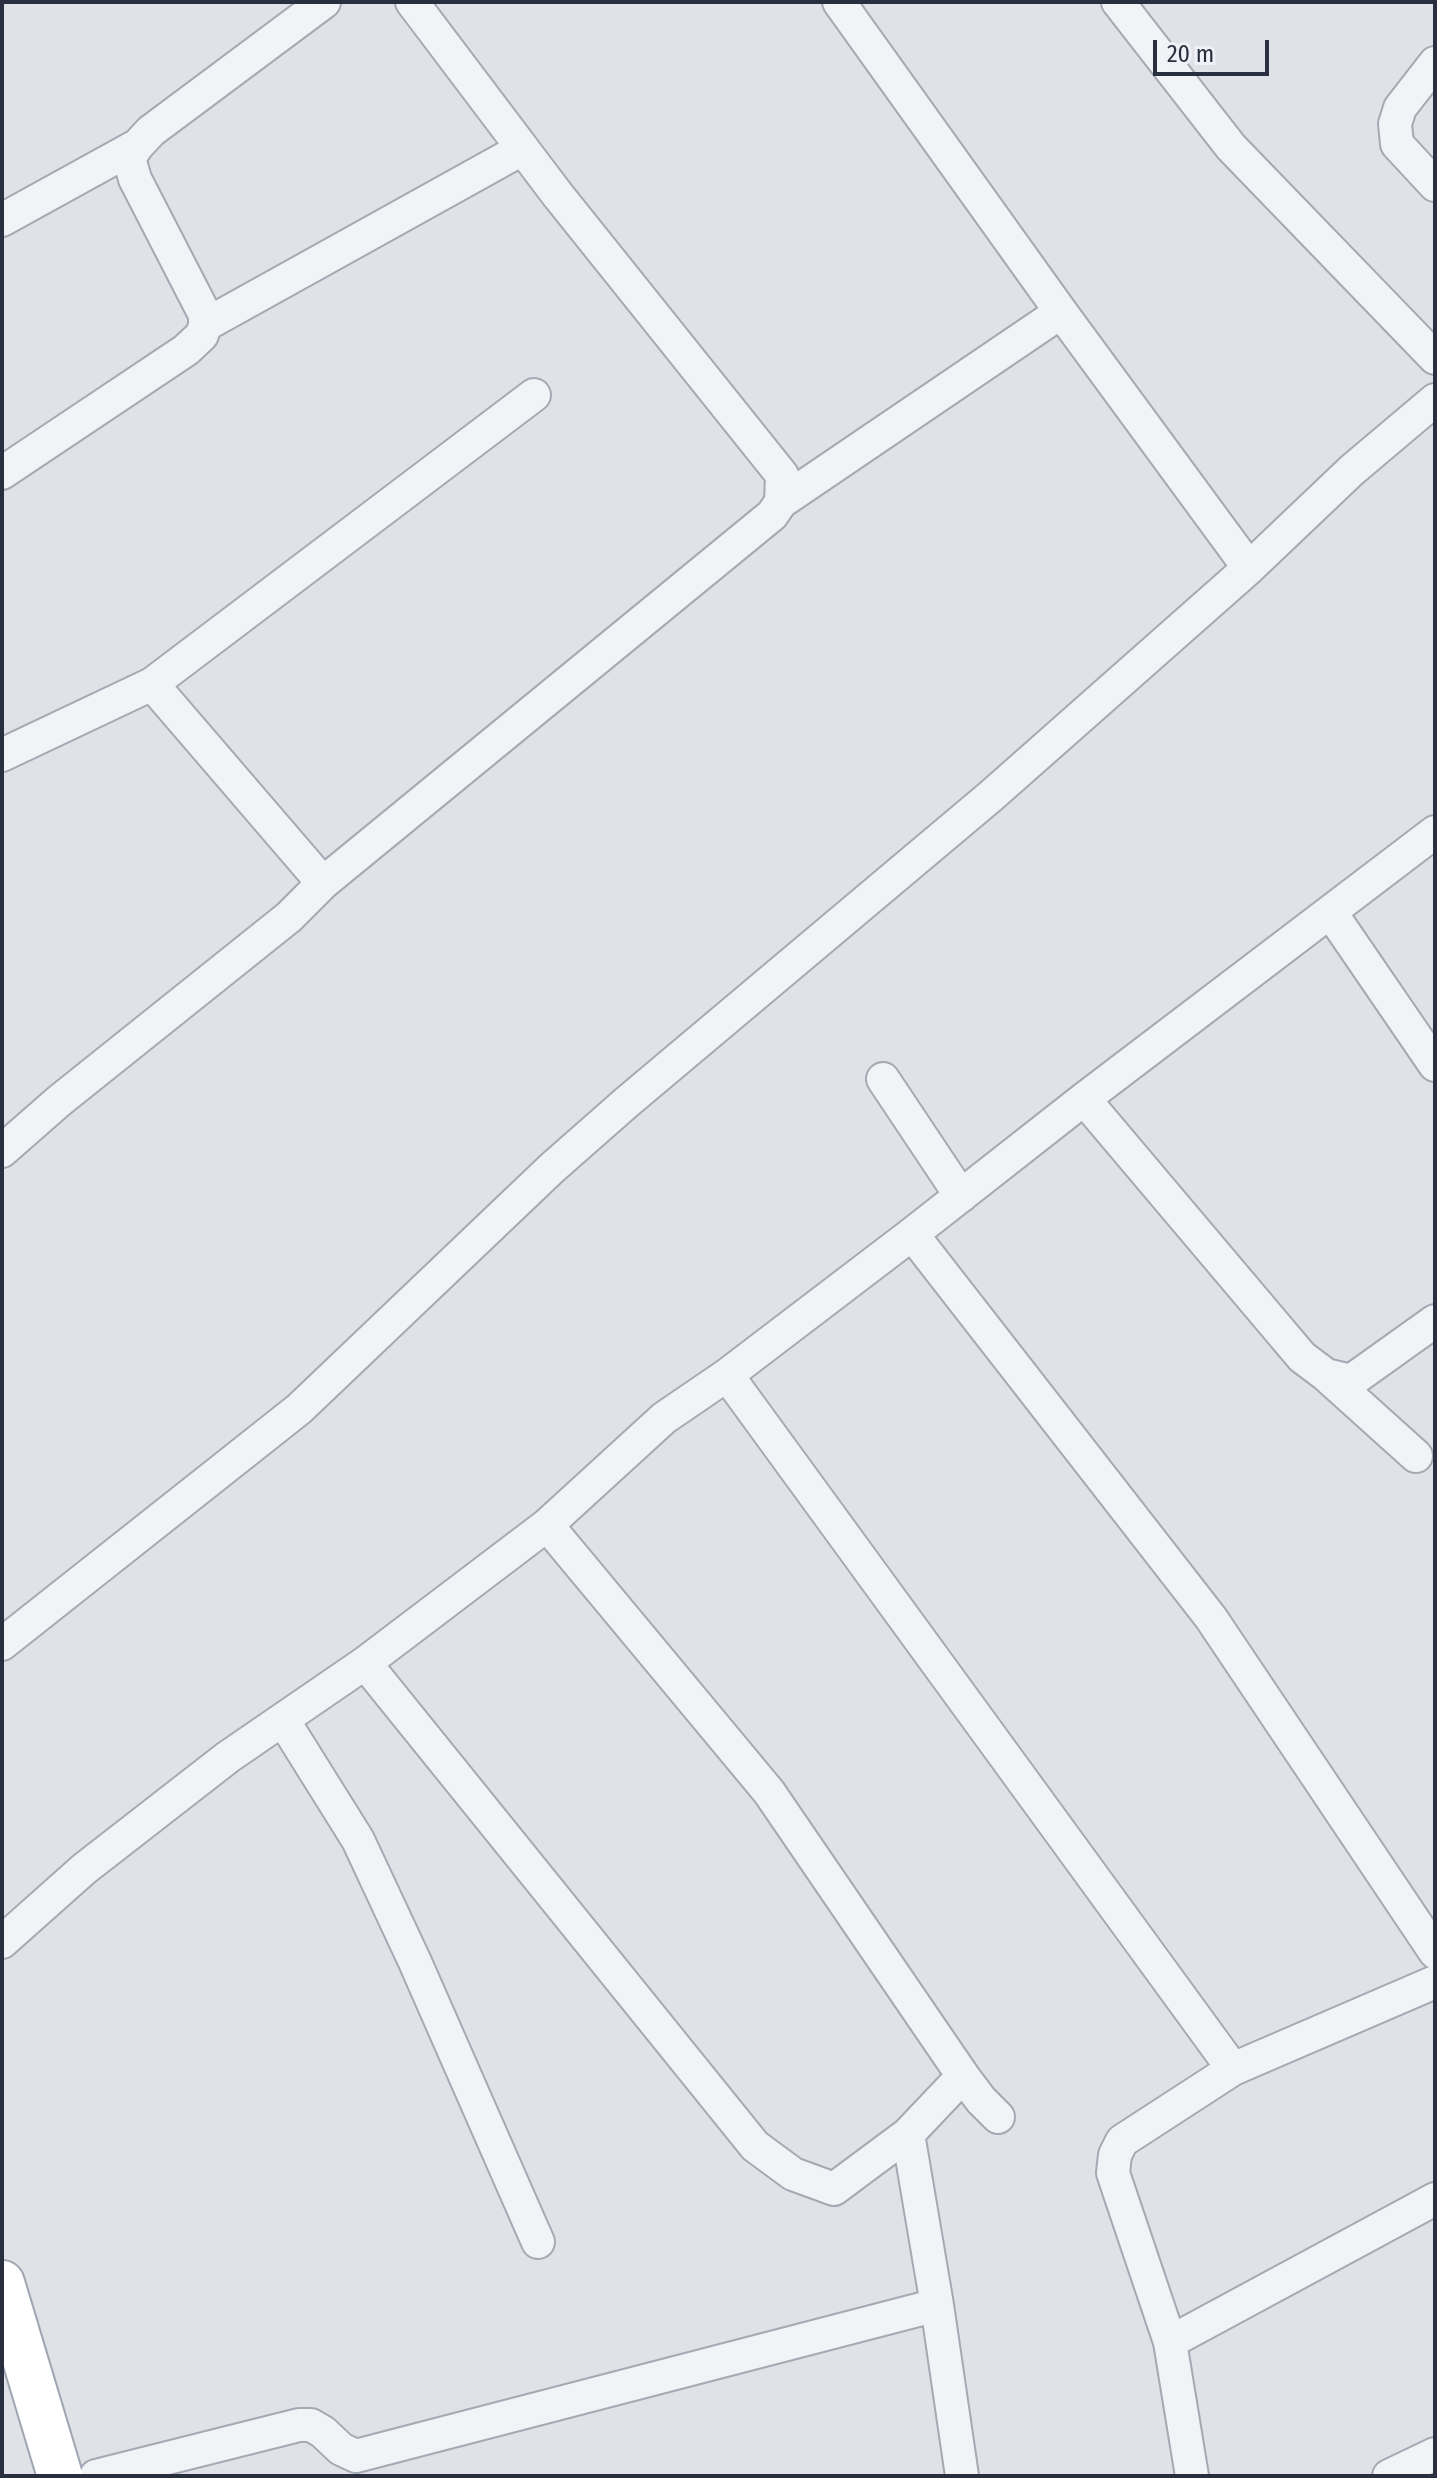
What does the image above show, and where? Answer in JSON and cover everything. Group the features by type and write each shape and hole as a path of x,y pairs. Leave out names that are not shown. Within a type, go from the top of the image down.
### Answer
{"main road":[{"path":"2,2283 60,2476"}],"street":[{"path":"2,473 186,350 202,335 205,315 135,179 129,158 151,131 324,2"},
{"path":"412,2 522,149 782,475 781,502"},
{"path":"839,2 1249,568"},
{"path":"1118,2 1231,147 1435,358"},
{"path":"1435,63 1400,108 1395,124 1397,144 1435,185"},
{"path":"2,220 138,145"},
{"path":"205,325 522,149"},
{"path":"2,1151 772,515 781,502 1061,312"},
{"path":"2,755 152,684 534,395"},
{"path":"2,1644 299,1409 552,1168 991,796 1249,568 1352,470 1435,400"},
{"path":"152,684 323,883"},
{"path":"2,1942 84,1869 228,1757 365,1663 547,1525 664,1418 727,1375 1435,832"},
{"path":"1331,913 1435,1065"},
{"path":"883,1079 961,1196"},
{"path":"1084,1099 1302,1357 1416,1456"},
{"path":"912,1234 1211,1618 1435,1952"},
{"path":"1326,1375 1351,1381 1435,1321"},
{"path":"727,1375 1233,2069"},
{"path":"547,1525 769,1792 963,2076 998,2117"},
{"path":"365,1663 755,2146 793,2174 834,2189 908,2134 963,2076"},
{"path":"283,1720 358,1840 538,2242"},
{"path":"1192,2476 1170,2342 1113,2173 1115,2155 1122,2141 1233,2069 1435,1982"},
{"path":"908,2134 962,2476"},
{"path":"1170,2342 1435,2199"},
{"path":"96,2476 299,2425 311,2425 341,2449 356,2456 937,2305"},
{"path":"1389,2476 1435,2454"}]}
